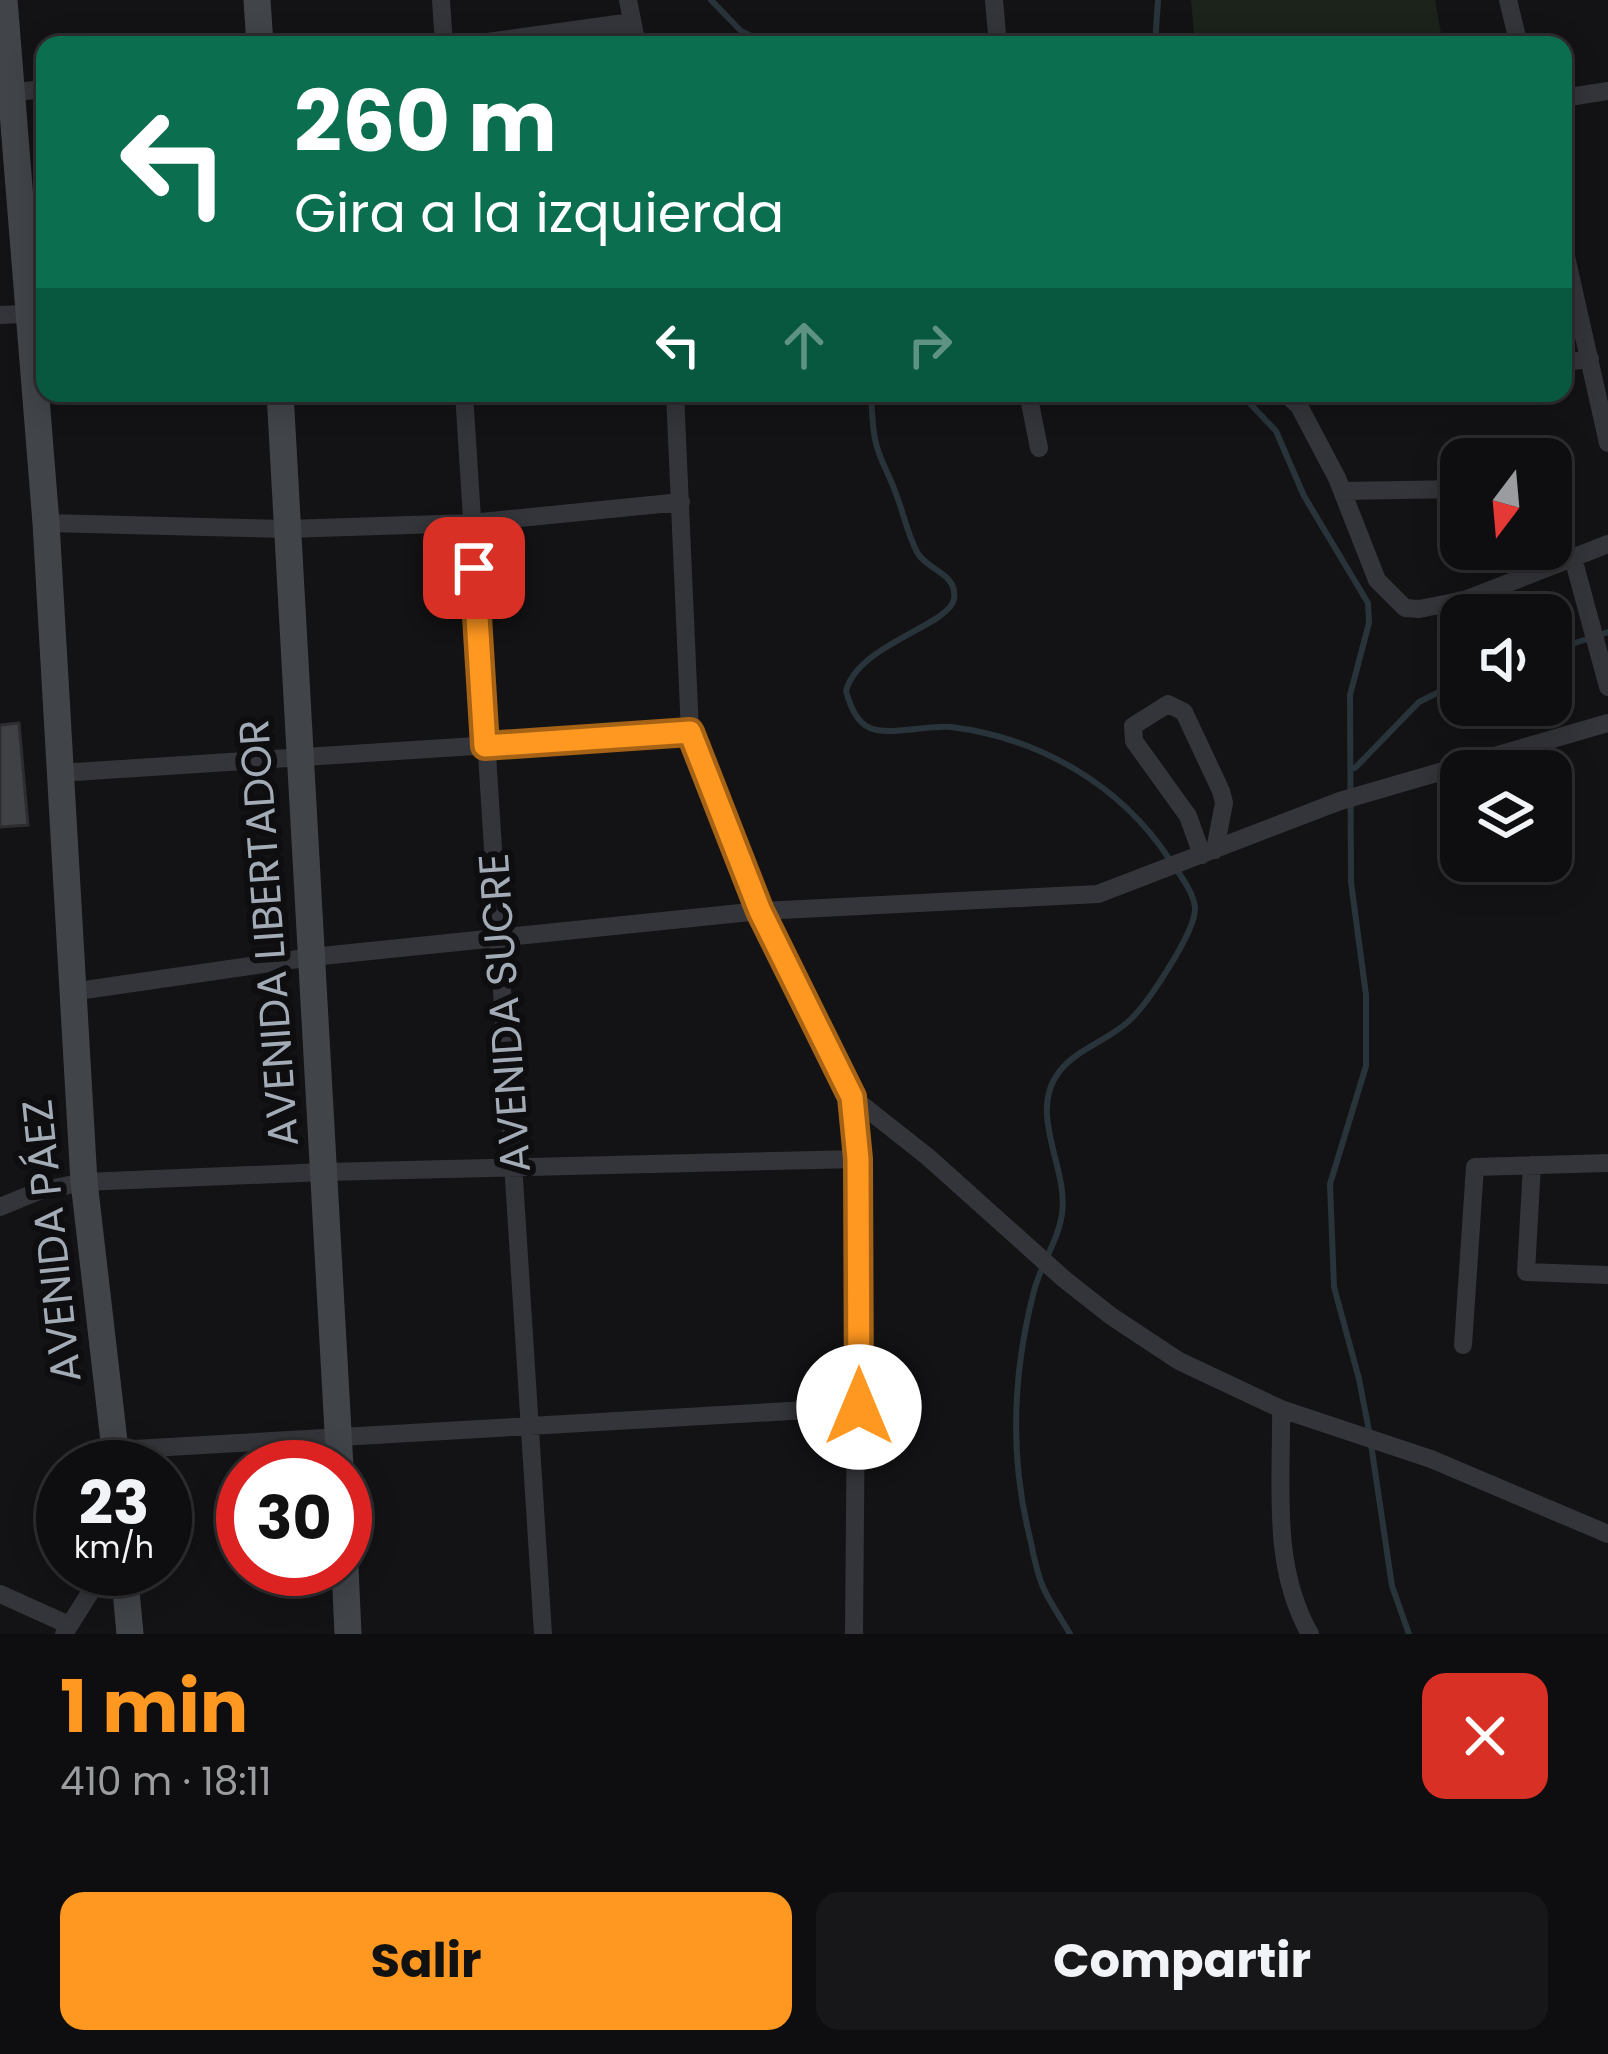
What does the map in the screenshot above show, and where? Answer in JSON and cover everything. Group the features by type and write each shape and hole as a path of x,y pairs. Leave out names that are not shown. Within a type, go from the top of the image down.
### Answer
{"main road":[{"name":"AVENIDA PÁEZ","path":"4,0 5,93 36,306"},
{"path":"257,0 259,36"},
{"name":"AVENIDA PÁEZ","path":"41,402 84,1182 114,1440"},
{"name":"AVENIDA LIBERTADOR","path":"280,402 339,1440"},
{"path":"126,1596 130,1634"},
{"path":"346,1596 348,1634"}],"street":[{"path":"441,0 443,36"},
{"path":"628,0 635,36"},
{"path":"994,0 997,36"},
{"path":"1508,0 1517,36"},
{"path":"530,36 632,22"},
{"path":"5,93 36,90"},
{"path":"1572,97 1608,91"},
{"path":"1572,282 1605,410 1608,443"},
{"path":"0,315 36,313"},
{"path":"1572,361 1590,359"},
{"name":"AVENIDA SUCRE","path":"464,402 543,1634"},
{"path":"675,402 690,732 760,911 852,1097 858,1159 859,1407 854,1634"},
{"path":"1030,402 1039,448"},
{"path":"1295,402 1342,491 1377,580 1405,608 1465,600 1542,570"},
{"path":"1342,491 1440,489"},
{"path":"46,523 287,529 471,524 681,502"},
{"path":"1572,558 1608,544"},
{"path":"1570,570 1608,687"},
{"path":"1168,704 1184,712 1221,791 1223,803 1208,852 1134,741 1133,726 1139,719 1168,704"},
{"path":"71,992 312,957 760,911 1078,896 1116,888 1340,801 1608,722"},
{"path":"59,773 690,732"},
{"path":"852,1097 928,1157 1034,1255 1111,1316 1179,1361 1281,1409 1383,1443 1608,1534"},
{"path":"0,1207 84,1182 858,1159"},
{"path":"1462,1345 1475,1167 1608,1163"},
{"path":"1532,1165 1526,1272 1608,1275"},
{"path":"192,1451 339,1436 859,1407"},
{"path":"1281,1409 1282,1555 1296,1609 1310,1634"},
{"path":"0,1594 66,1630 88,1596"}],"shaded area":[{"path":"1191,0 1435,0 1441,36 1194,36"}],"building":[{"path":"19,723 28,825 0,827 0,725"}],"waterway":[{"path":"711,0 751,36"},
{"path":"1156,36 1158,0"},
{"path":"872,402 876,446 910,537 922,558 951,583 954,599 937,618 884,648 854,675 846,691 854,713 878,730 951,727 984,733 1046,754 1076,770 1128,809 1150,833 1186,883 1195,908 1180,948 1149,997 1124,1026 1066,1064 1050,1088 1047,1105 1062,1214 1027,1321 1016,1442 1038,1574 1070,1634"},
{"path":"1249,402 1276,431 1304,496 1368,603 1369,623 1350,695 1351,882 1366,995 1366,1066 1330,1184 1334,1287 1369,1431"},
{"path":"1572,644 1608,632"},
{"path":"1355,768 1419,702 1440,692"},
{"path":"1371,1444 1392,1586 1409,1634"}],"route":[{"path":"474,568 485,746 690,732 760,911 852,1097 858,1159 859,1407"}]}
